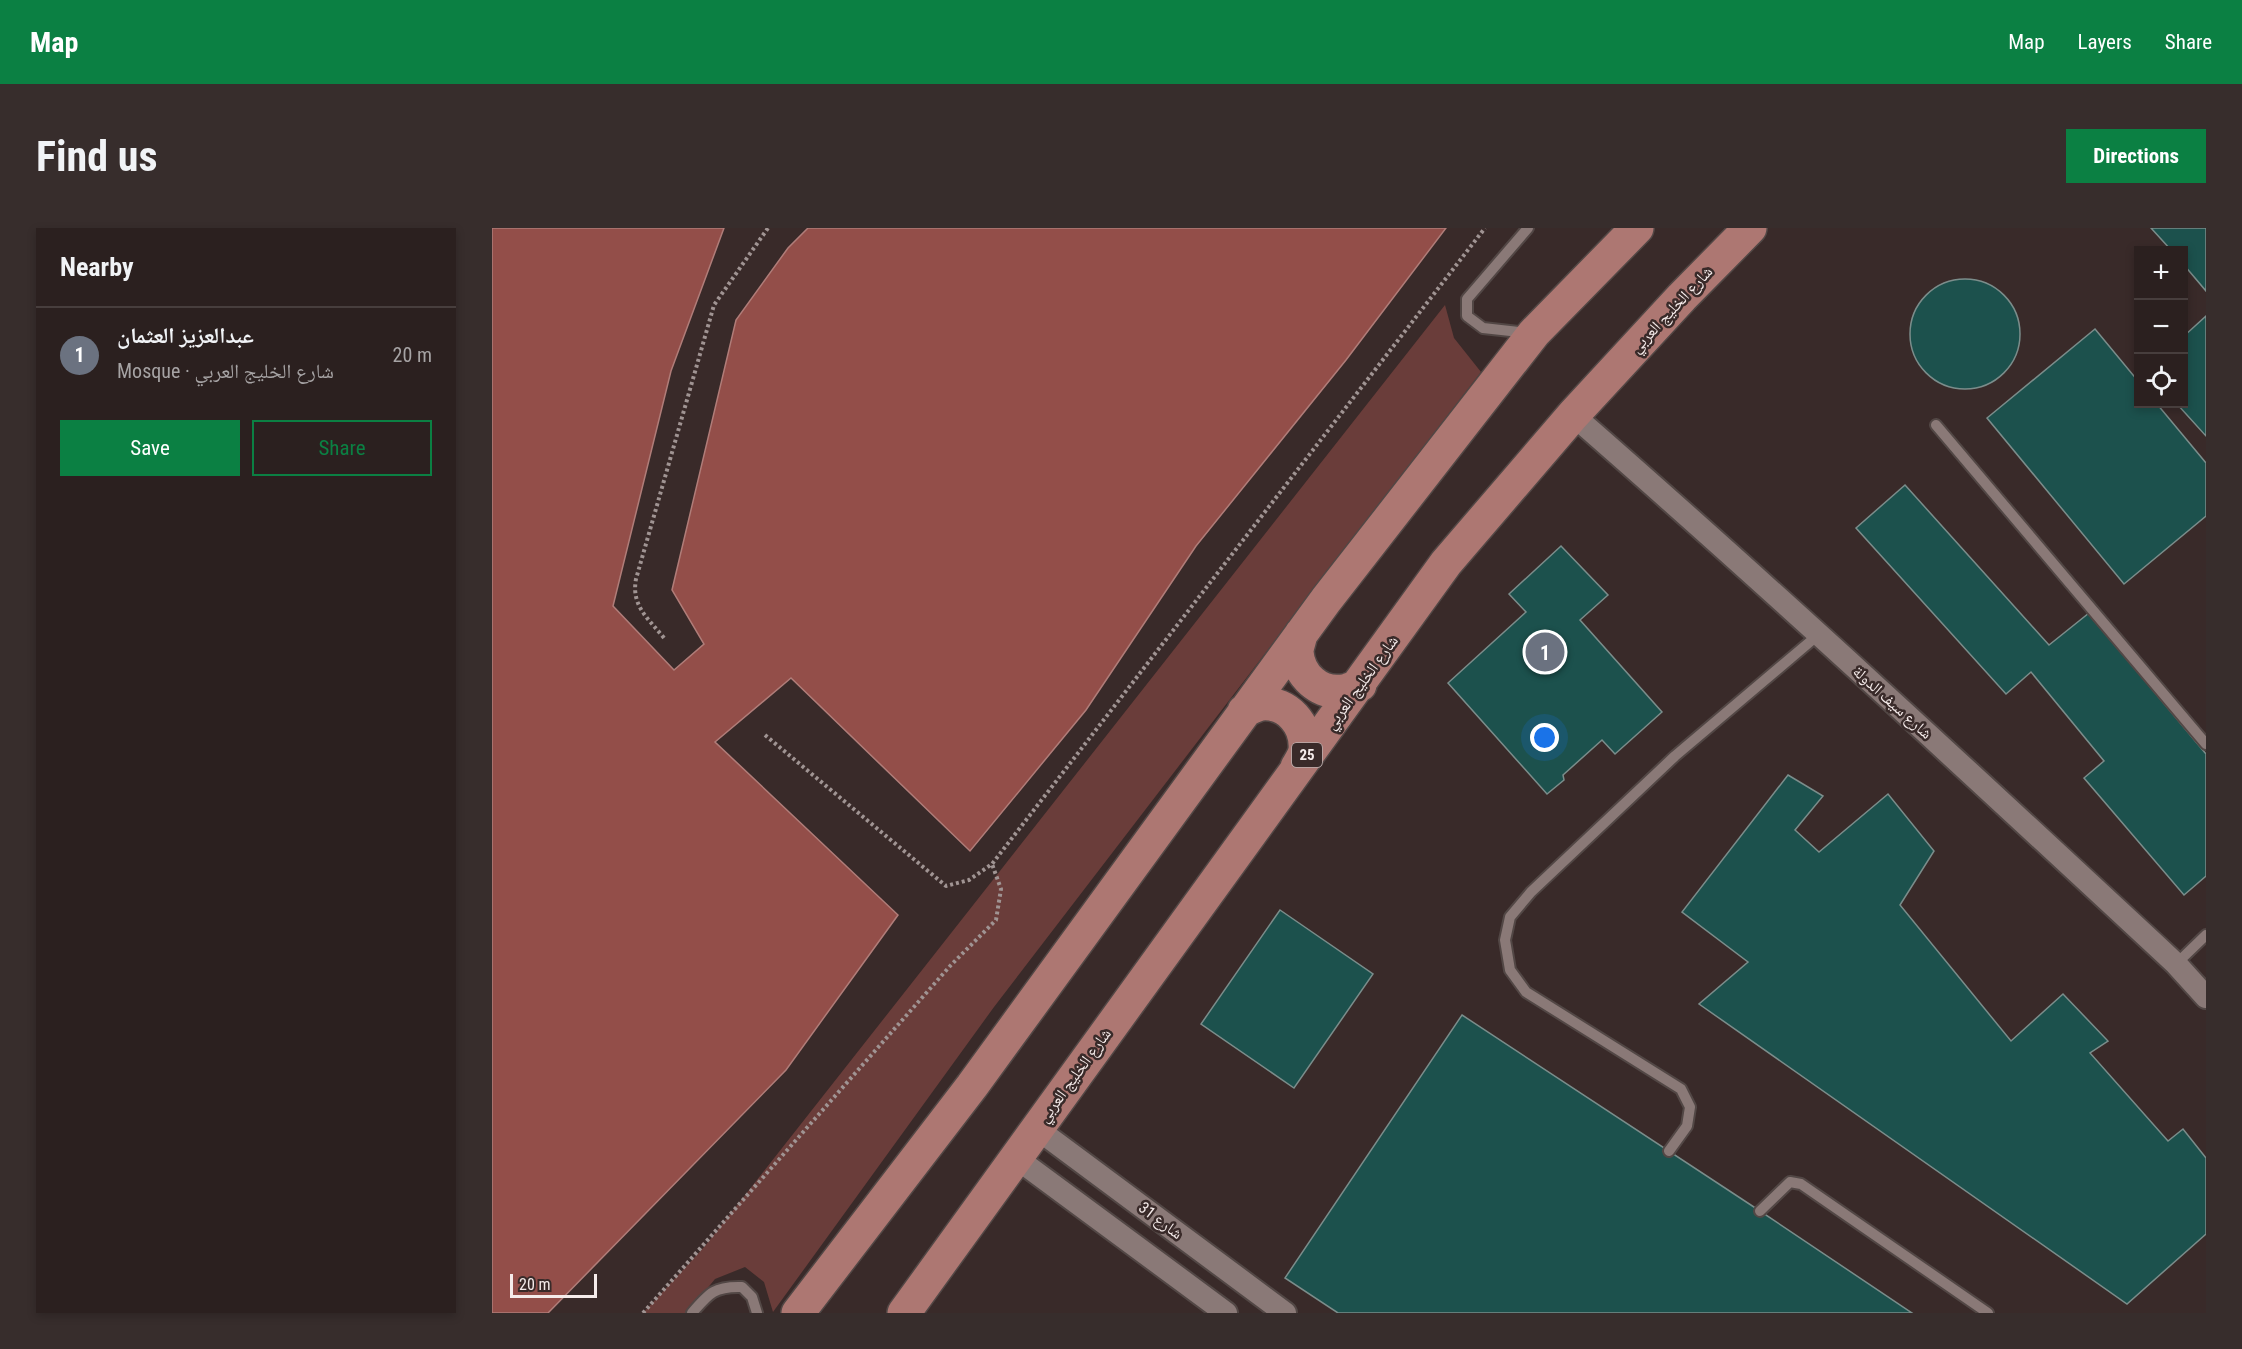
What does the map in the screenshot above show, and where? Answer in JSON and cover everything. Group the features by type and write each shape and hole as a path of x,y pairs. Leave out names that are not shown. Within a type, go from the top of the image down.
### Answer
{"main road":[{"path":"798,1313 972,1086 1301,634 1534,333 1637,228"},
{"name":"شارع الخليج العربي","path":"904,1313 1446,563 1573,415 1682,297 1750,228"},
{"path":"1301,634 1297,651 1300,668 1311,682 1326,690 1344,691 1360,685"},
{"path":"1244,711 1261,704 1280,706 1296,717 1305,734 1305,752 1297,769"}],"street":[{"name":"شارع سيف الدولة","path":"1573,415 1688,515 1936,740 2176,964 2206,997"},
{"name":"شارع 31","path":"1036,1128 1285,1313"},
{"path":"1015,1157 1226,1313"}],"lane":[{"path":"1528,228 1467,299 1467,316 1483,328 1534,333"},
{"path":"1936,425 2206,744"},
{"path":"1669,1151 1687,1126 1690,1107 1681,1089 1526,992 1510,970 1505,940 1510,917 1531,892 1676,756 1818,635"},
{"path":"2176,964 2206,935"},
{"path":"1760,1211 1790,1182 1801,1184 1988,1313"},
{"path":"692,1313 708,1294 728,1287 742,1287 752,1297 757,1313"}],"path":[{"path":"664,638 635,601 636,579 714,305 768,228"},
{"path":"765,735 946,886 969,880 992,864 1485,228"},
{"path":"643,1313 951,965 996,920 1001,889 992,864"}],"shaded area":[{"path":"492,228 724,228 671,371 613,606 674,670 704,644 672,590 736,320 788,248 808,228 1446,228 1346,360 1196,546 1086,710 970,851 791,678 715,742 898,915 786,1070 548,1313 492,1313"},
{"path":"1445,305 1454,338 1481,372 994,1007 773,1312 764,1282 745,1267 715,1279 687,1313 643,1313 705,1246"}],"building":[{"path":"2151,228 2206,228 2206,291 2188,270 2188,246 2167,246"},
{"path":"1965,279 1986,283 2004,295 2016,313 2020,334 2016,355 2004,373 1986,385 1965,389 1944,385 1926,373 1914,355 1910,334 1914,313 1926,295 1944,283"},
{"path":"2206,316 2206,436 2181,408 2188,408 2188,332"},
{"path":"2095,329 2134,376 2134,408 2160,408 2206,463 2206,516 2124,584 1987,418"},
{"path":"1905,485 2049,645 2089,613 2206,754 2206,876 2184,895 2084,778 2104,761 2031,672 2006,694 1856,528"},
{"path":"1561,546 1608,595 1580,620 1662,712 1615,754 1602,740 1563,775 1564,780 1547,794 1448,683 1526,612 1509,594"},
{"path":"1788,775 1823,796 1795,830 1819,852 1888,794 1934,851 1900,905 2011,1041 2063,994 2108,1041 2090,1053 2168,1141 2183,1129 2206,1158 2206,1234 2127,1304 1699,1004 1748,962 1682,912"},
{"path":"1280,910 1373,974 1294,1088 1201,1024"},
{"path":"1462,1015 1912,1313 1338,1313 1285,1278"}],"place":[{"name":"عبدالعزيز العثمان","path":"1545,652"}]}
